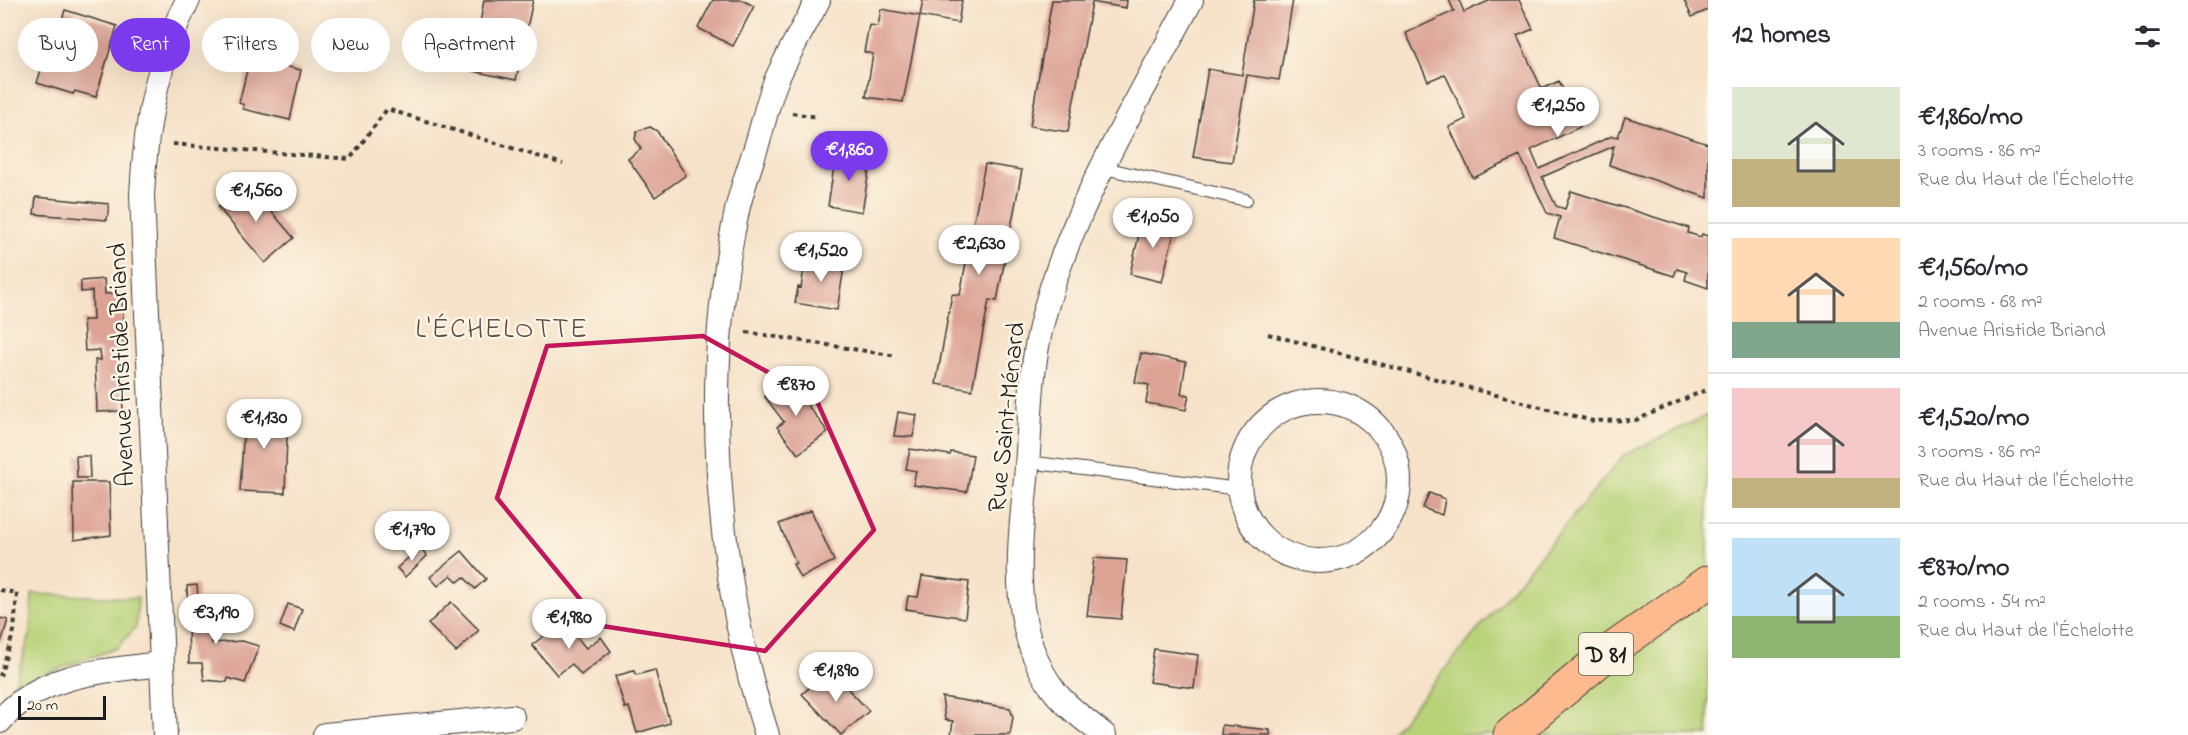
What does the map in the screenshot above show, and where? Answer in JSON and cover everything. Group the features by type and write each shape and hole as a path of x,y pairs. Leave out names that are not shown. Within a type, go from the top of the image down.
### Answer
{"main road":[{"name":"D 81","path":"1510,735 1614,648 1708,582"}],"street":[{"name":"Avenue Aristide Briand","path":"165,735 160,664 142,195 143,162 150,113 162,62 174,25 188,0"},
{"path":"767,735 741,629 727,550 720,474 719,360 737,210 776,81 818,0"},
{"name":"Rue Saint-Ménard","path":"1104,735 1057,695 1031,650 1017,566 1036,352 1050,293 1070,238 1191,0"},
{"path":"1324,401 1352,407 1375,423 1391,446 1399,472 1398,497 1389,521 1373,540 1352,554 1328,561 1302,559 1279,550 1259,535 1246,513 1239,489 1241,462 1252,436 1271,416 1296,404 1324,401"},
{"path":"0,721 14,705 70,676 160,664"},
{"path":"325,735 512,717"}],"lane":[{"path":"1104,168 1246,200"},
{"path":"1028,462 1239,489"}],"path":[{"path":"173,145 350,159 387,108 563,164"},
{"path":"1268,334 1593,421 1636,420 1708,389"},
{"path":"765,335 897,356"},
{"path":"0,590 17,593 14,631 0,676"}],"highlighted area":[{"path":"703,336 816,399 874,530 765,651 602,626 497,498 547,346"}],"green space":[{"path":"1708,415 1708,735 1390,735 1624,455"},
{"path":"32,594 138,598 136,627 117,648 14,685 30,635"}],"building":[{"path":"484,0 533,0 529,18 481,18"},
{"path":"713,0 742,0 754,6 733,46 698,28"},
{"path":"923,0 962,0 958,23 920,16"},
{"path":"1052,0 1127,0 1126,8 1092,2 1068,132 1030,126"},
{"path":"1254,0 1293,0 1279,80 1247,75 1232,162 1193,157 1208,69 1242,75"},
{"path":"1449,0 1459,0 1464,12 1491,0 1519,0 1533,29 1517,36 1542,89 1559,81 1580,127 1531,150 1539,169 1612,136 1618,137 1625,117 1708,144 1708,198 1609,165 1614,146 1542,177 1556,206 1565,209 1571,191 1689,228 1688,233 1701,237 1702,234 1708,236 1708,288 1685,280 1687,272 1677,269 1674,276 1554,238 1560,217 1547,213 1520,156 1473,178 1449,127 1466,119 1445,74 1428,81 1406,33 1454,11"},
{"path":"1684,0 1708,0 1708,10 1692,17"},
{"path":"881,9 920,16 903,102 866,97 873,54 864,52 869,25 878,26"},
{"path":"65,10 91,18 63,18"},
{"path":"98,20 110,24 110,50 96,97 75,91 73,94 37,83 40,72 98,72"},
{"path":"301,70 290,120 243,109 244,105 239,103 247,72 299,72"},
{"path":"477,72 518,72 516,80"},
{"path":"650,127 657,131 686,175 655,197 628,159 641,149 635,139 637,131"},
{"path":"836,153 871,159 862,212 828,206"},
{"path":"985,164 1022,170 997,301 989,300 972,390 936,384 952,294 960,295 967,257 961,256 962,250 968,251"},
{"path":"246,182 294,238 265,263 218,207"},
{"path":"36,197 109,204 107,220 34,214"},
{"path":"1143,217 1176,225 1162,282 1130,274"},
{"path":"806,256 845,262 837,310 795,303 798,287 801,288"},
{"path":"104,279 105,294 119,293 122,296 126,371 121,371 123,411 97,412 95,360 101,360 100,350 85,351 83,320 93,320 92,291 81,292 81,281"},
{"path":"1141,353 1186,362 1181,394 1189,395 1186,410 1146,403 1149,385 1135,382"},
{"path":"788,379 828,432 798,454 777,427 784,422 765,397"},
{"path":"245,407 288,409 285,493 240,491"},
{"path":"898,412 917,415 913,437 894,436"},
{"path":"910,449 950,455 951,452 973,455 967,492 913,485 916,471 906,469"},
{"path":"76,456 89,456 90,478 77,478"},
{"path":"73,482 109,482 111,535 74,540"},
{"path":"1429,493 1445,499 1442,515 1423,508"},
{"path":"811,510 834,561 800,578 779,524"},
{"path":"420,547 427,556 405,577 397,568"},
{"path":"462,551 486,579 475,589 464,577 458,582 451,575 438,586 430,577"},
{"path":"1094,558 1127,560 1121,619 1087,616"},
{"path":"922,576 969,582 965,618 906,609 908,596 918,597"},
{"path":"197,585 198,598 193,599 193,606 209,605 224,608 225,621 210,622 212,643 242,641 259,646 245,683 228,678 227,682 204,680 202,663 189,663 187,586"},
{"path":"451,602 479,630 456,652 428,624"},
{"path":"288,604 302,609 294,632 280,626"},
{"path":"0,618 8,620 0,646"},
{"path":"563,621 586,648 601,637 611,651 581,675 572,664 557,675 532,645"},
{"path":"1154,649 1198,655 1194,688 1149,682"},
{"path":"655,670 670,723 637,733 629,707 625,708 615,676 634,671 636,675"},
{"path":"830,670 869,711 841,735 802,694"},
{"path":"942,697 1010,708 1013,717 1010,735 951,735 953,721 945,720"},
{"path":"1222,725 1270,730 1270,735 1221,735"}],"district":[{"name":"L'ÉCHELOTTE","path":"502,327"}]}
